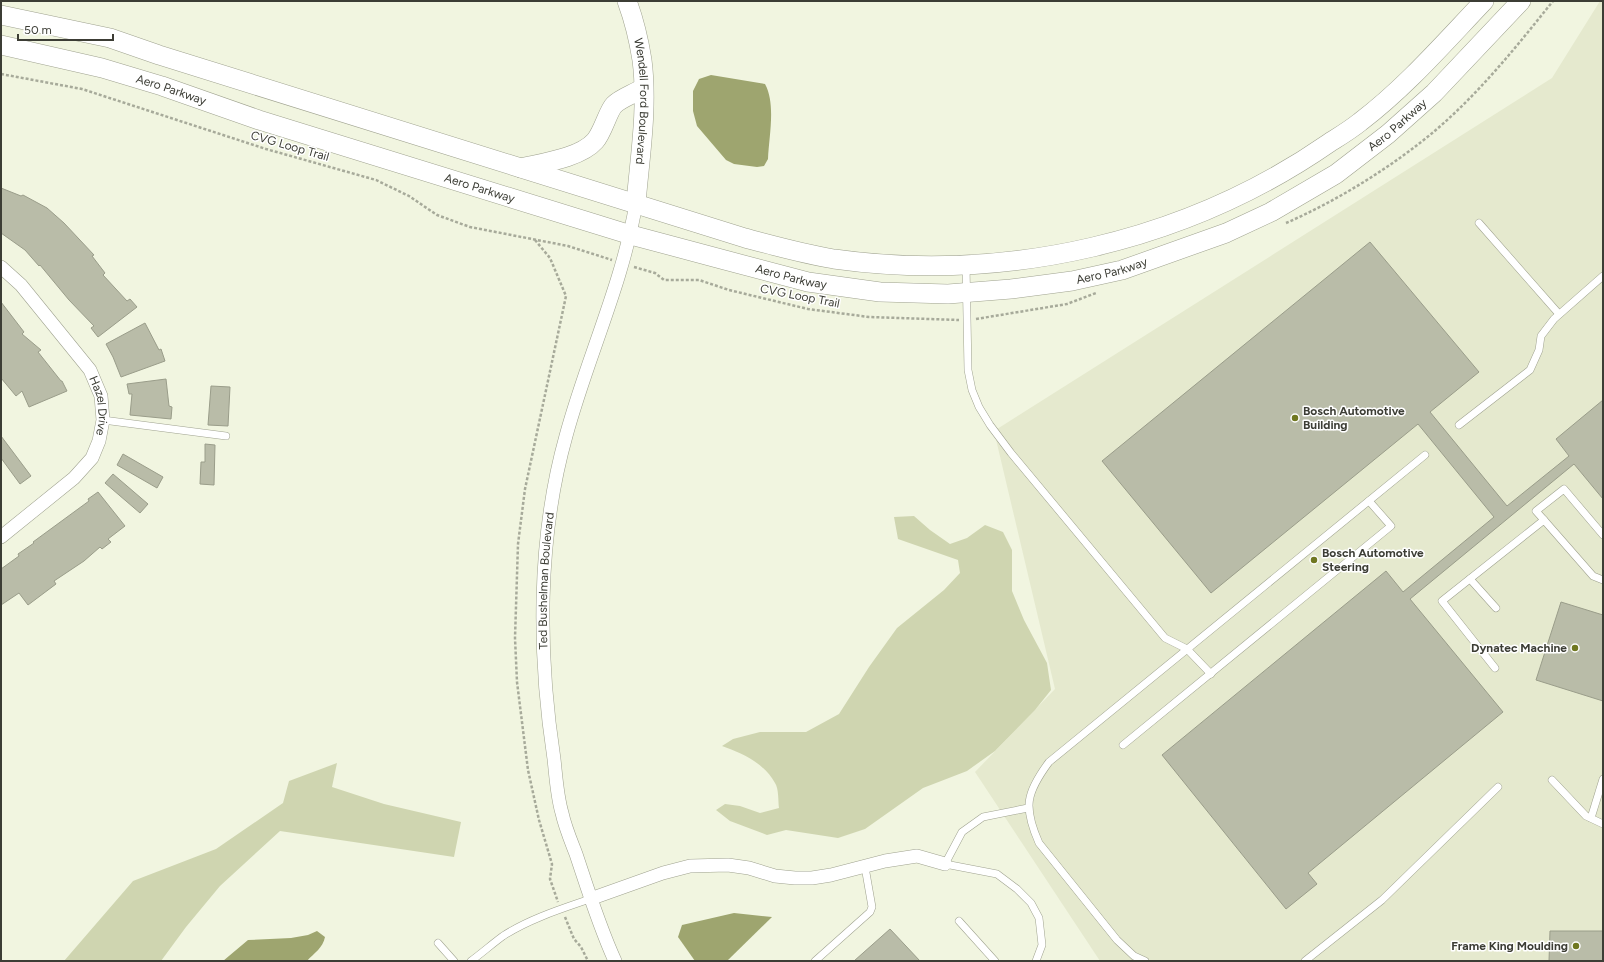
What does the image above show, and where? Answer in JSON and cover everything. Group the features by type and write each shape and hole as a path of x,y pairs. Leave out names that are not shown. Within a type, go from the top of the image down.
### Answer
{"main road":[{"name":"Wendell Ford Boulevard","path":"627,1 642,60 643,120 636,203"},
{"name":"Aero Parkway","path":"1,15 110,38 519,168 746,238 820,256 865,262 907,265 966,265 1021,260 1097,247 1175,223 1270,181 1302,162 1360,122 1408,82 1484,1"},
{"name":"Aero Parkway","path":"1,45 102,68 162,86 259,120 631,235 808,282 880,292 948,294 1011,289 1072,281 1122,270 1226,233 1271,212 1336,174 1388,134 1434,93 1521,1"},
{"path":"519,168 568,157 595,142 604,127 613,106 643,88"}],"street":[{"name":"Ted Bushelman Boulevard","path":"615,961 590,899 562,813 549,732 544,687 544,584 551,505 558,465 590,359 631,235 636,203"},
{"name":"Hazel Drive","path":"1,267 22,285 90,370 101,396 103,420 99,440 92,458 74,478 1,537"},
{"path":"590,899 663,872 690,866 728,865 749,868 775,876 812,878 831,875 885,861 917,856 945,864"}],"lane":[{"path":"1478,223 1559,314"},
{"path":"966,265 968,370 972,390 979,407 990,426 1165,638 1187,649 1211,674"},
{"path":"1459,425 1530,370 1539,350 1541,336 1554,319 1603,276"},
{"path":"103,420 226,436"},
{"path":"1145,961 1134,956 1117,940 1039,843 1031,826 1028,808 1030,796 1037,778 1049,762 1425,455"},
{"path":"1603,535 1564,489 1536,511 1593,576 1603,580"},
{"path":"1123,745 1391,526 1369,501"},
{"path":"1495,668 1442,601 1544,520"},
{"path":"1470,579 1496,608"},
{"path":"1591,818 1603,779"},
{"path":"1552,780 1586,816 1603,824"},
{"path":"1305,961 1382,900 1498,787"},
{"path":"1028,808 983,817 962,832 945,864 997,874 1031,903 1039,918 1042,945 1036,961"},
{"path":"815,961 870,912 872,907 865,867"},
{"path":"471,961 502,937 518,928 561,909 590,899"},
{"path":"958,921 995,961"},
{"path":"438,943 454,961"}],"path":[{"name":"CVG Loop Trail","path":"1,74 82,89 266,149 376,180 409,196 437,215 470,227 568,246"},
{"name":"CVG Loop Trail","path":"655,273 664,280 699,280 729,290 808,309 869,317 946,320"},
{"path":"574,939 582,947 588,961"}],"shaded area":[{"name":"Bosch Automotive Steering","path":"1600,1 1603,1 1603,961 1100,961 975,772 1055,689 994,431 1552,78"},
{"path":"711,75 765,84 770,101 771,120 768,159 764,166 757,167 734,164 726,160 697,126 693,111 693,91 699,79"},
{"path":"914,516 930,530 950,544 967,538 985,525 1003,532 1012,550 1012,591 1024,620 1047,663 1051,690 1035,710 995,751 967,771 923,788 865,829 838,838 786,830 767,835 730,821 716,810 725,804 740,806 760,813 779,808 778,795 775,783 759,764 722,746 733,739 760,732 806,732 839,714 869,667 897,628 944,590 960,573 958,560 898,539 894,517"},
{"path":"337,763 332,787 384,804 461,822 454,857 280,831 220,886 186,927 161,961 64,961 133,881 216,849 283,803 289,781"},
{"path":"734,913 772,917 727,961 695,961 678,937 682,925"},
{"path":"317,931 325,937 324,941 307,961 223,961 248,940 291,938 308,935"}],"building":[{"path":"1,188 21,196 23,195 47,208 64,223 94,255 92,256 105,273 103,275 127,301 130,299 137,307 98,337 91,328 94,326 69,300 40,265 39,266 25,250 1,233"},
{"path":"1370,242 1479,372 1430,412 1507,506 1569,456 1556,439 1603,400 1603,499 1574,464 1410,599 1503,712 1308,873 1317,884 1286,909 1162,755 1386,571 1403,592 1494,517 1418,424 1211,593 1102,461"},
{"path":"1,302 24,332 22,334 41,350 38,352 62,381 67,391 29,407 22,391 16,396 1,378"},
{"path":"145,323 159,350 161,349 165,361 121,377 106,344"},
{"path":"166,379 169,406 172,407 171,419 130,415 132,394 129,394 127,384"},
{"path":"211,386 230,387 228,426 208,425"},
{"path":"1,436 31,476 20,484 1,458"},
{"path":"205,444 215,445 214,485 200,484 201,462 205,462"},
{"path":"123,454 163,477 157,488 117,465"},
{"path":"113,474 148,504 140,513 105,483"},
{"path":"98,492 125,526 108,539 111,542 102,549 100,547 84,561 54,581 56,584 28,605 19,593 1,605 1,569 19,556 18,554 34,543 33,542 89,501 88,499"},
{"name":"Dynatec Machine","path":"1561,602 1603,615 1603,701 1536,680"},
{"path":"890,929 920,961 854,961"},
{"name":"Frame King Moulding","path":"1550,931 1603,931 1603,961 1549,961"}],"place":[{"name":"Bosch Automotive Building","path":"1295,418"},
{"name":"Bosch Automotive Steering","path":"1314,560"},
{"name":"Dynatec Machine","path":"1575,648"},
{"name":"Frame King Moulding","path":"1576,946"}]}
